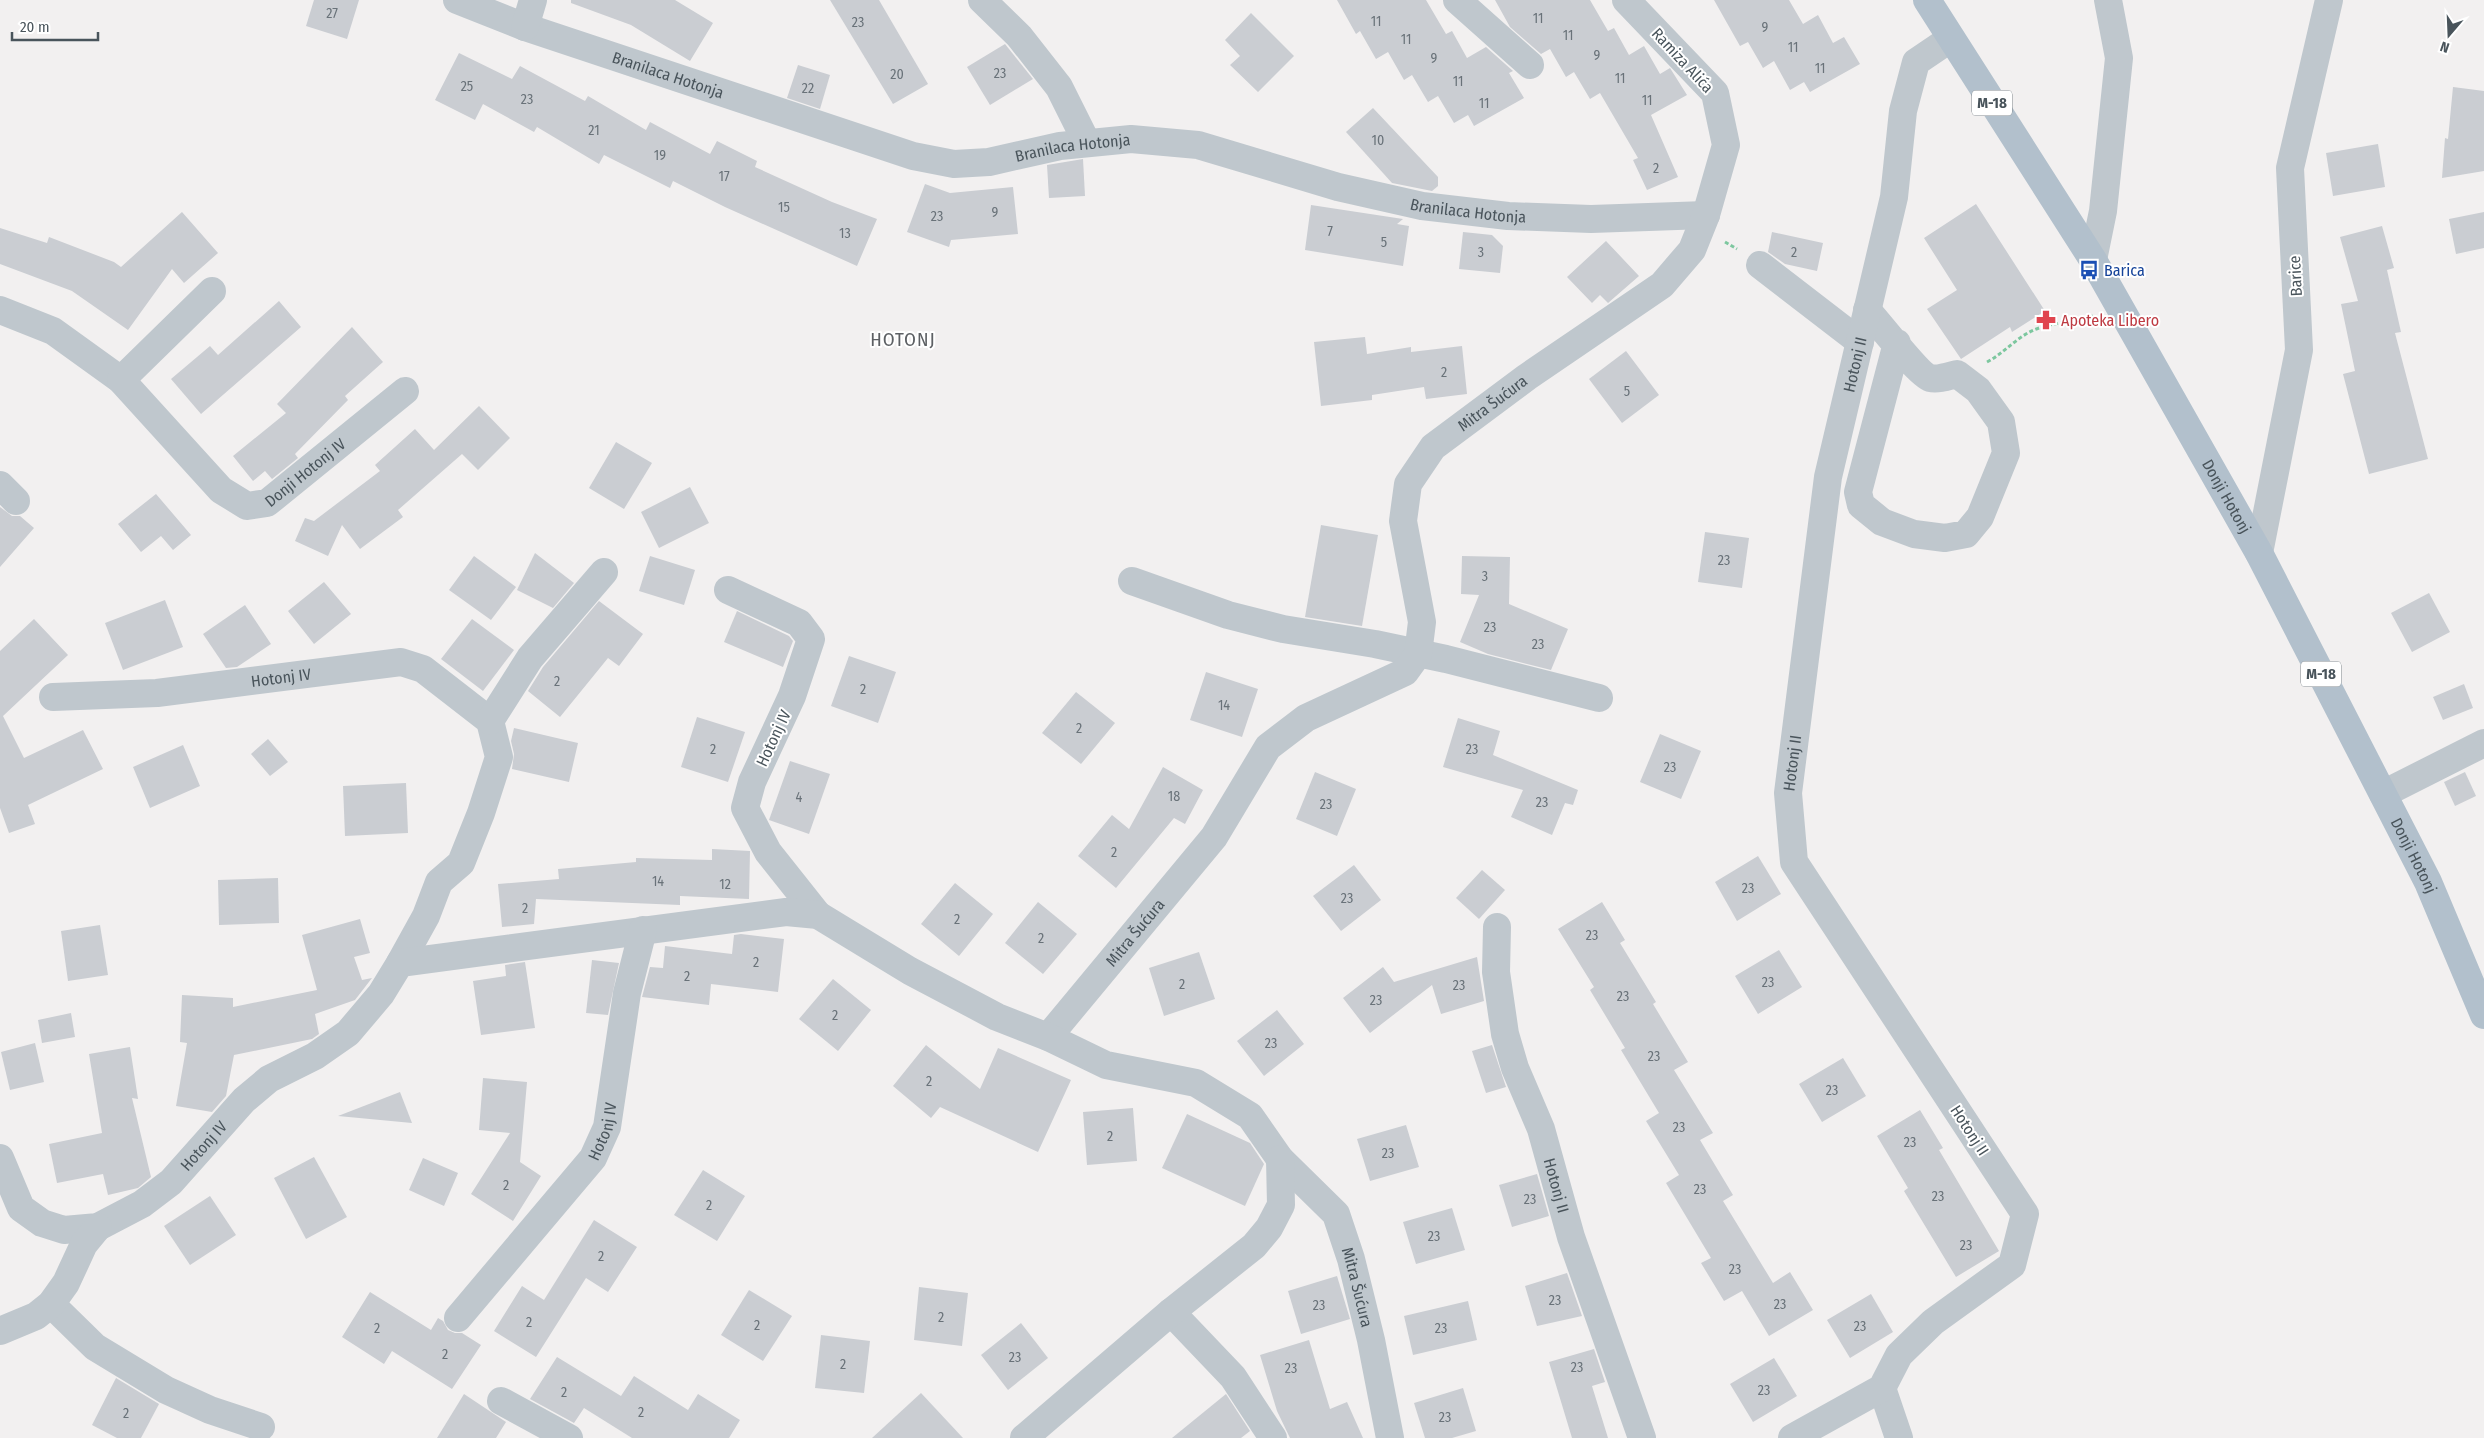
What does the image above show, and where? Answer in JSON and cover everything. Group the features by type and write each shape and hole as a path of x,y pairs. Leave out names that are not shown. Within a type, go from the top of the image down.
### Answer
{"main road":[{"name":"Donji Hotonj","path":"1927,0 1950,39 2093,260 2259,553 2477,980 2484,1015"}],"street":[{"name":"Branilaca Hotonja","path":"457,0 525,27 921,158 954,164 989,162 1060,146 1131,139 1198,144 1338,187 1432,207 1508,216 1704,221"},
{"path":"525,27 533,0"},
{"path":"982,0 1019,36 1059,87 1087,143"},
{"path":"1457,0 1530,64"},
{"name":"Ramiza Alića","path":"1626,0 1715,93 1726,145 1704,221"},
{"path":"2093,260 2103,211 2118,58 2108,0"},
{"name":"Barice","path":"2259,553 2299,350 2290,168 2329,0"},
{"name":"Hotonj II","path":"1882,1388 1899,1355 1932,1322 2012,1265 2025,1214 1794,862 1788,793 1828,477 1894,197 1903,111 1916,62 1950,39"},
{"name":"Mitra Šućura","path":"1390,1438 1371,1340 1336,1214 1280,1159 1250,1116 1196,1083 1106,1064 1048,1037 1214,837 1268,748 1306,718 1405,672 1418,654 1422,622 1403,521 1408,484 1433,447 1527,377 1662,285 1692,250 1704,221"},
{"path":"1760,265 1860,342"},
{"path":"122,380 212,291"},
{"name":"Donji Hotonj IV","path":"0,310 53,331 122,380 221,490 247,506 268,503 405,391"},
{"path":"1867,310 1897,343 1928,378 1957,374 1978,390 2001,422 2006,453 1980,517 1966,534 1945,538 1914,534 1882,522 1861,505 1858,492 1897,343"},
{"path":"490,721 530,658 604,572"},
{"path":"1132,582 1228,615 1283,629 1375,644 1600,698"},
{"name":"Hotonj IV","path":"728,590 800,623 811,639 792,696 752,782 745,808 768,852 818,915 910,970 997,1017 1048,1037"},
{"name":"Hotonj IV","path":"0,1158 21,1208 42,1223 64,1230 98,1227 142,1204 172,1182 244,1100 269,1079 315,1056 348,1033 380,994 426,916 439,882 461,863 481,813 499,757 490,721 423,669 401,662 157,693 53,697"},
{"path":"2383,794 2484,743"},
{"name":"Hotonj IV","path":"400,963 786,912 818,915"},
{"name":"Hotonj II","path":"1497,927 1496,972 1505,1034 1515,1068 1541,1129 1571,1237 1642,1438"},
{"name":"Hotonj IV","path":"458,1318 593,1158 607,1128 627,994 643,930"},
{"path":"1024,1438 1171,1312 1254,1246 1269,1228 1281,1205 1280,1159"},
{"path":"0,1331 36,1316 52,1304 66,1283 84,1244 98,1227"},
{"path":"52,1304 95,1348 166,1390 210,1410 261,1427"},
{"path":"1171,1312 1233,1377 1273,1438"},
{"path":"1792,1438 1882,1388 1899,1438"},
{"path":"501,1401 569,1438"}],"path":[{"path":"1704,221 1760,265"},
{"path":"1957,374 2000,356 2018,338 2040,327 2086,318 2120,306"}],"building":[{"path":"314,0 359,0 347,39 306,26"},
{"path":"571,0 675,0 713,23 690,61 631,25 571,3"},
{"path":"830,0 879,0 928,84 893,104"},
{"path":"1337,0 1426,0 1446,34 1452,31 1467,58 1486,47 1513,71 1509,73 1524,98 1474,126 1468,115 1454,123 1438,96 1428,102 1412,75 1404,80 1388,52 1376,59 1360,31 1356,34"},
{"path":"1495,0 1590,0 1608,31 1614,28 1629,55 1644,46 1660,74 1670,68 1687,95 1651,115 1678,177 1647,190 1633,160 1638,158 1600,93 1590,99 1574,72 1566,77 1550,49 1541,54 1510,27"},
{"path":"1714,0 1789,0 1803,24 1818,15 1833,43 1844,37 1860,64 1810,92 1804,82 1790,90 1774,61 1763,68 1748,42 1740,46"},
{"path":"1251,13 1294,56 1258,92 1230,65 1240,56 1225,40"},
{"path":"1005,44 1033,79 990,105 967,67"},
{"path":"459,53 512,79 520,66 585,101 588,96 646,130 650,122 710,154 717,141 757,161 755,167 832,202 877,219 857,266 725,207 673,181 670,188 604,155 599,164 537,127 534,132 483,104 475,120 435,100"},
{"path":"798,65 830,75 820,109 787,98"},
{"path":"2453,87 2484,91 2484,171 2442,178 2445,138 2448,139"},
{"path":"1373,108 1438,177 1438,186 1432,191 1392,183 1346,132"},
{"path":"2378,144 2385,187 2333,196 2326,153"},
{"path":"1083,159 1085,196 1049,198 1047,165"},
{"path":"925,184 950,193 1013,187 1018,234 951,240 949,247 907,232"},
{"path":"1976,204 2045,311 2012,332 2010,327 1961,359 1927,309 1957,290 1924,238"},
{"path":"1311,205 1403,219 1397,224 1409,226 1403,266 1305,250"},
{"path":"182,212 218,253 184,283 172,269 128,330 72,291 0,264 0,228 47,243 49,237 114,262 121,267"},
{"path":"2484,212 2484,248 2456,254 2449,219"},
{"path":"2382,226 2394,268 2387,270 2401,332 2395,333 2428,459 2369,474 2343,374 2355,371 2341,304 2358,301 2340,237"},
{"path":"1463,232 1492,235 1503,246 1500,273 1459,269"},
{"path":"1772,232 1823,243 1817,271 1785,264 1768,252"},
{"path":"1606,241 1639,276 1608,303 1600,295 1592,303 1567,277"},
{"path":"279,301 301,327 201,414 171,379 210,346 218,355"},
{"path":"352,327 383,362 345,396 348,400 295,454 298,458 272,479 265,471 253,481 233,456 286,413 277,404"},
{"path":"1365,337 1367,354 1411,347 1411,352 1462,346 1467,394 1426,399 1424,387 1372,395 1372,400 1321,406 1314,342"},
{"path":"1626,351 1659,395 1622,423 1589,379"},
{"path":"479,406 510,438 478,470 462,454 398,510 403,517 360,549 342,525 328,556 295,541 305,518 314,521 380,471 375,465 415,429 434,450"},
{"path":"616,442 652,463 624,509 589,488"},
{"path":"690,487 709,523 659,548 641,512"},
{"path":"156,494 191,535 173,550 161,536 141,552 118,524"},
{"path":"0,507 12,516 20,516 34,528 0,567"},
{"path":"1321,525 1378,535 1362,626 1305,617"},
{"path":"1705,532 1749,538 1742,588 1698,582"},
{"path":"535,553 574,583 553,608 517,590"},
{"path":"474,556 516,587 491,620 449,590"},
{"path":"650,556 695,570 684,605 639,591"},
{"path":"1462,556 1510,557 1509,604 1568,629 1551,670 1488,654 1460,642 1479,595 1461,594"},
{"path":"324,582 351,614 314,644 288,611"},
{"path":"2429,593 2450,632 2412,652 2391,613"},
{"path":"165,600 183,647 123,670 105,623"},
{"path":"599,601 643,634 619,666 608,658 560,717 528,691 543,667"},
{"path":"245,605 271,644 237,667 226,668 203,634"},
{"path":"737,611 789,636 793,641 783,667 724,642"},
{"path":"34,619 68,655 3,716 24,758 83,730 103,769 28,805 35,824 9,833 0,808 0,651"},
{"path":"472,619 514,650 483,691 441,659"},
{"path":"849,656 896,672 878,723 831,706"},
{"path":"1206,672 1258,689 1242,737 1190,720"},
{"path":"2464,684 2473,708 2443,720 2433,697"},
{"path":"1076,692 1115,723 1081,764 1042,733"},
{"path":"697,717 745,732 728,782 681,767"},
{"path":"1458,718 1500,731 1493,755 1578,790 1573,805 1565,803 1552,835 1511,817 1523,790 1443,767"},
{"path":"514,728 578,743 569,782 512,769 514,754 511,741"},
{"path":"1660,734 1701,751 1681,799 1640,782"},
{"path":"268,739 288,762 270,776 251,754"},
{"path":"183,745 200,786 150,808 133,767"},
{"path":"790,761 830,774 809,834 769,820"},
{"path":"1163,767 1203,790 1185,824 1174,818 1116,888 1078,856 1112,815 1129,829"},
{"path":"1315,772 1356,789 1337,836 1296,819"},
{"path":"2465,772 2476,796 2455,806 2444,782"},
{"path":"406,783 408,833 345,836 343,786"},
{"path":"712,849 750,851 749,899 680,896 680,905 536,899 534,924 502,927 498,884 559,879 558,869 636,862 636,858 712,860"},
{"path":"1758,856 1781,894 1737,921 1715,882"},
{"path":"1354,865 1381,900 1341,931 1313,896"},
{"path":"1482,870 1505,890 1479,919 1456,898"},
{"path":"278,878 279,923 219,925 218,880"},
{"path":"955,883 993,914 959,956 921,924"},
{"path":"1038,902 1077,934 1043,974 1005,943"},
{"path":"1602,902 1625,940 1620,943 1656,1002 1653,1004 1688,1062 1674,1070 1713,1133 1700,1140 1733,1195 1723,1201 1773,1283 1790,1272 1813,1310 1769,1336 1742,1291 1724,1301 1701,1263 1711,1258 1666,1183 1679,1175 1646,1121 1659,1113 1621,1050 1625,1048 1590,990 1594,987 1558,929"},
{"path":"360,919 370,953 354,957 362,980 372,978 355,1000 315,1014 319,1034 312,1039 234,1055 226,1096 212,1112 176,1106 187,1043 180,1042 182,995 233,998 233,1007 317,990 302,935"},
{"path":"100,925 108,975 68,981 61,931"},
{"path":"741,934 784,939 778,992 711,984 709,1005 642,997 650,967 663,968 665,946 732,954 734,935"},
{"path":"1779,950 1802,987 1758,1014 1735,976"},
{"path":"1199,952 1215,999 1164,1016 1149,968"},
{"path":"1477,957 1484,1001 1441,1014 1432,985 1370,1033 1343,998 1383,967 1394,982"},
{"path":"592,960 619,963 608,1015 586,1013"},
{"path":"525,962 535,1028 481,1035 473,981 506,976 505,965"},
{"path":"833,979 871,1010 838,1051 799,1019"},
{"path":"1277,1010 1304,1044 1264,1076 1237,1041"},
{"path":"71,1013 75,1037 42,1043 38,1020"},
{"path":"35,1043 44,1082 10,1090 1,1052"},
{"path":"926,1045 980,1089 998,1048 1071,1080 1038,1152 940,1107 931,1118 893,1086"},
{"path":"1492,1045 1506,1087 1486,1093 1472,1051"},
{"path":"130,1047 138,1099 132,1098 151,1177 138,1188 108,1195 103,1174 57,1183 49,1144 102,1133 89,1054"},
{"path":"1843,1058 1866,1096 1822,1122 1799,1084"},
{"path":"483,1078 527,1082 520,1162 541,1176 513,1221 471,1194 510,1133 479,1130"},
{"path":"400,1092 412,1123 338,1116"},
{"path":"1133,1108 1137,1161 1087,1165 1083,1112"},
{"path":"1920,1110 1943,1148 1939,1150 1999,1251 1956,1277 1904,1191 1908,1188 1877,1136"},
{"path":"1187,1114 1250,1143 1264,1164 1245,1206 1162,1168"},
{"path":"1406,1125 1419,1167 1370,1181 1357,1139"},
{"path":"314,1157 347,1217 306,1239 274,1178"},
{"path":"423,1158 458,1173 444,1206 409,1190"},
{"path":"703,1170 745,1196 717,1241 674,1215"},
{"path":"1537,1174 1549,1216 1512,1227 1499,1185"},
{"path":"210,1196 236,1235 190,1265 164,1226"},
{"path":"1452,1208 1465,1250 1416,1264 1403,1222"},
{"path":"594,1220 637,1247 608,1292 586,1278 536,1357 494,1331 522,1286 544,1300"},
{"path":"1567,1273 1582,1316 1537,1326 1525,1286"},
{"path":"1337,1276 1350,1319 1301,1334 1288,1291"},
{"path":"919,1287 968,1293 962,1346 914,1340"},
{"path":"749,1290 792,1316 763,1361 721,1335"},
{"path":"370,1292 431,1330 438,1318 443,1321 448,1330 462,1333 481,1345 452,1389 392,1351 384,1364 342,1337"},
{"path":"1871,1294 1893,1332 1850,1358 1827,1320"},
{"path":"1468,1301 1477,1340 1413,1355 1404,1316"},
{"path":"1021,1323 1048,1358 1008,1390 981,1355"},
{"path":"821,1335 870,1341 864,1393 815,1388"},
{"path":"1309,1340 1330,1409 1347,1402 1363,1438 1290,1438 1277,1411 1260,1355"},
{"path":"1594,1349 1605,1382 1592,1386 1608,1438 1572,1438 1549,1362"},
{"path":"557,1357 621,1396 634,1376 688,1410 698,1394 740,1420 729,1438 632,1438 584,1408 574,1423 530,1399"},
{"path":"1774,1358 1797,1396 1753,1422 1730,1384"},
{"path":"116,1378 159,1404 141,1438 117,1438 92,1425"},
{"path":"1463,1388 1476,1431 1452,1438 1425,1438 1414,1403"},
{"path":"921,1393 963,1438 872,1438"},
{"path":"464,1394 506,1422 496,1438 437,1438"},
{"path":"1226,1394 1250,1431 1241,1438 1172,1438"}],"place":[{"name":"Barica","path":"2089,270"},
{"name":"Apoteka Libero","path":"2046,320"}],"district":[{"name":"HOTONJ","path":"903,339"}]}
